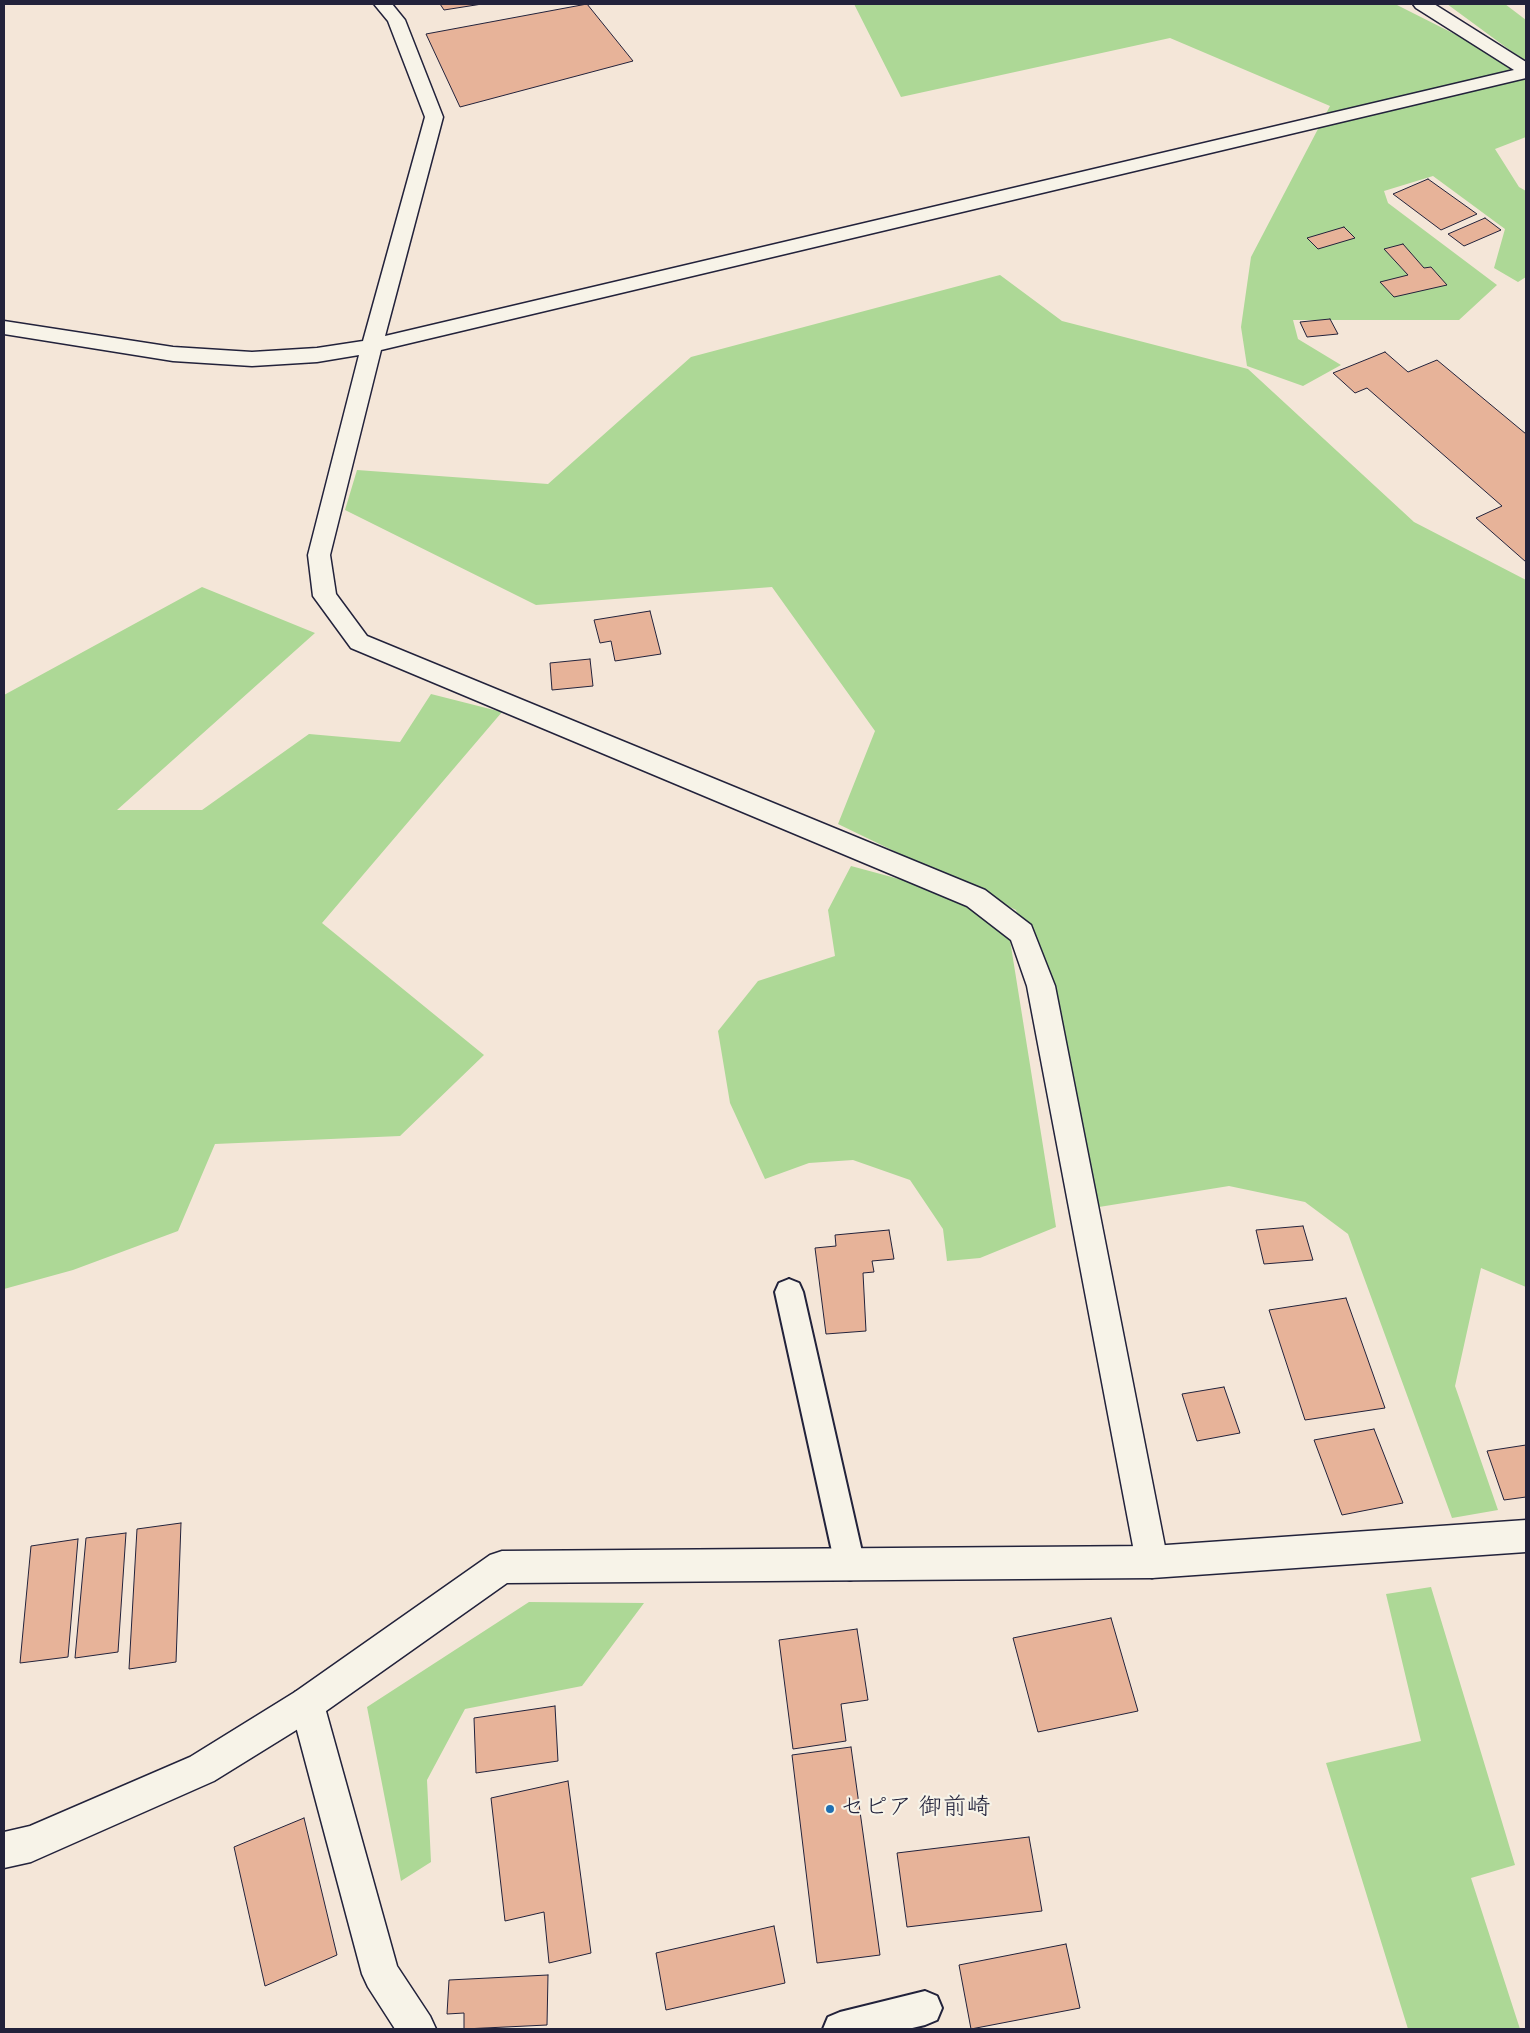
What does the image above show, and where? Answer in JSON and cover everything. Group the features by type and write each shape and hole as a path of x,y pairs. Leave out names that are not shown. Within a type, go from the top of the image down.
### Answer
{"street":[{"path":"383,4 396,20 434,117 372,346 319,555 325,596 359,642 976,898 1022,933 1041,986 1152,1562"},
{"path":"1422,4 1526,71"},
{"path":"4,328 173,354 252,359 317,355 372,346 1526,71"},
{"path":"4,1850 31,1844 202,1769 307,1704 502,1567 1152,1562 1526,1536"},
{"path":"307,1704 381,1974 417,2029"}],"lane":[{"path":"789,1292 850,1564"},
{"path":"840,2029 926,2008"}],"green space":[{"path":"854,4 1395,4 1526,70 1526,137 1495,149 1519,187 1526,191 1526,277 1518,282 1494,268 1505,229 1433,176 1384,191 1388,203 1497,285 1459,320 1293,320 1298,339 1341,365 1303,386 1247,366 1241,327 1251,257 1330,106 1170,38 901,97"},
{"path":"1447,4 1505,4 1526,20 1526,62"},
{"path":"1000,275 1062,321 1248,369 1414,522 1526,580 1526,1287 1481,1268 1455,1386 1498,1510 1452,1518 1348,1234 1305,1202 1229,1186 1099,1207 1016,910 838,824 875,731 772,587 536,605 345,510 357,470 548,484 691,357"},
{"path":"202,587 315,633 117,810 202,810 309,734 400,742 431,694 502,712 322,923 484,1055 400,1136 215,1144 178,1231 73,1270 4,1289 4,695"},
{"path":"851,866 973,899 1010,940 1056,1227 980,1258 947,1261 943,1229 910,1180 853,1160 809,1163 765,1179 730,1103 718,1031 758,981 835,956 828,910"},
{"path":"1431,1587 1515,1865 1471,1878 1520,2029 1408,2029 1326,1763 1421,1741 1386,1594"},
{"path":"529,1602 644,1603 582,1686 465,1709 427,1780 431,1862 401,1881 367,1707"}],"building":[{"path":"440,4 482,4 444,10"},
{"path":"587,4 633,61 460,107 426,34"},
{"path":"1428,179 1477,214 1441,230 1393,194"},
{"path":"1485,218 1501,230 1464,246 1448,234"},
{"path":"1344,227 1355,238 1318,249 1307,238"},
{"path":"1403,244 1424,268 1431,267 1447,285 1394,297 1380,282 1408,275 1384,249"},
{"path":"1330,319 1338,334 1307,337 1300,322"},
{"path":"1385,352 1408,372 1437,360 1526,434 1526,562 1476,518 1502,506 1367,388 1355,393 1333,373"},
{"path":"650,611 661,654 615,661 611,641 600,643 594,620"},
{"path":"590,659 593,686 552,690 550,663"},
{"path":"1303,1226 1313,1260 1264,1264 1256,1230"},
{"path":"889,1230 894,1259 872,1261 874,1272 863,1273 866,1331 826,1334 815,1248 836,1246 835,1235"},
{"path":"1346,1298 1385,1408 1305,1420 1269,1310"},
{"path":"1224,1387 1240,1433 1197,1441 1182,1394"},
{"path":"1374,1429 1403,1503 1342,1515 1314,1440"},
{"path":"1526,1445 1526,1497 1504,1500 1487,1451"},
{"path":"181,1523 176,1662 129,1669 137,1529"},
{"path":"126,1533 118,1652 75,1658 86,1538"},
{"path":"78,1539 68,1657 20,1663 31,1546"},
{"path":"1111,1618 1138,1711 1038,1732 1013,1638"},
{"path":"857,1629 868,1700 841,1704 846,1741 793,1749 779,1640"},
{"path":"555,1706 558,1761 476,1773 474,1718"},
{"path":"851,1747 880,1955 817,1963 792,1755"},
{"path":"568,1781 591,1953 549,1963 544,1912 505,1921 491,1798"},
{"path":"304,1818 337,1955 265,1986 234,1847"},
{"path":"1029,1837 1042,1911 907,1927 897,1853"},
{"path":"774,1926 785,1983 666,2010 656,1953"},
{"path":"1066,1944 1080,2008 971,2029 959,1965"},
{"path":"548,1975 547,2025 464,2029 464,2013 447,2014 449,1980"}],"place":[{"name":"セピア 御前崎","path":"830,1809"}]}
